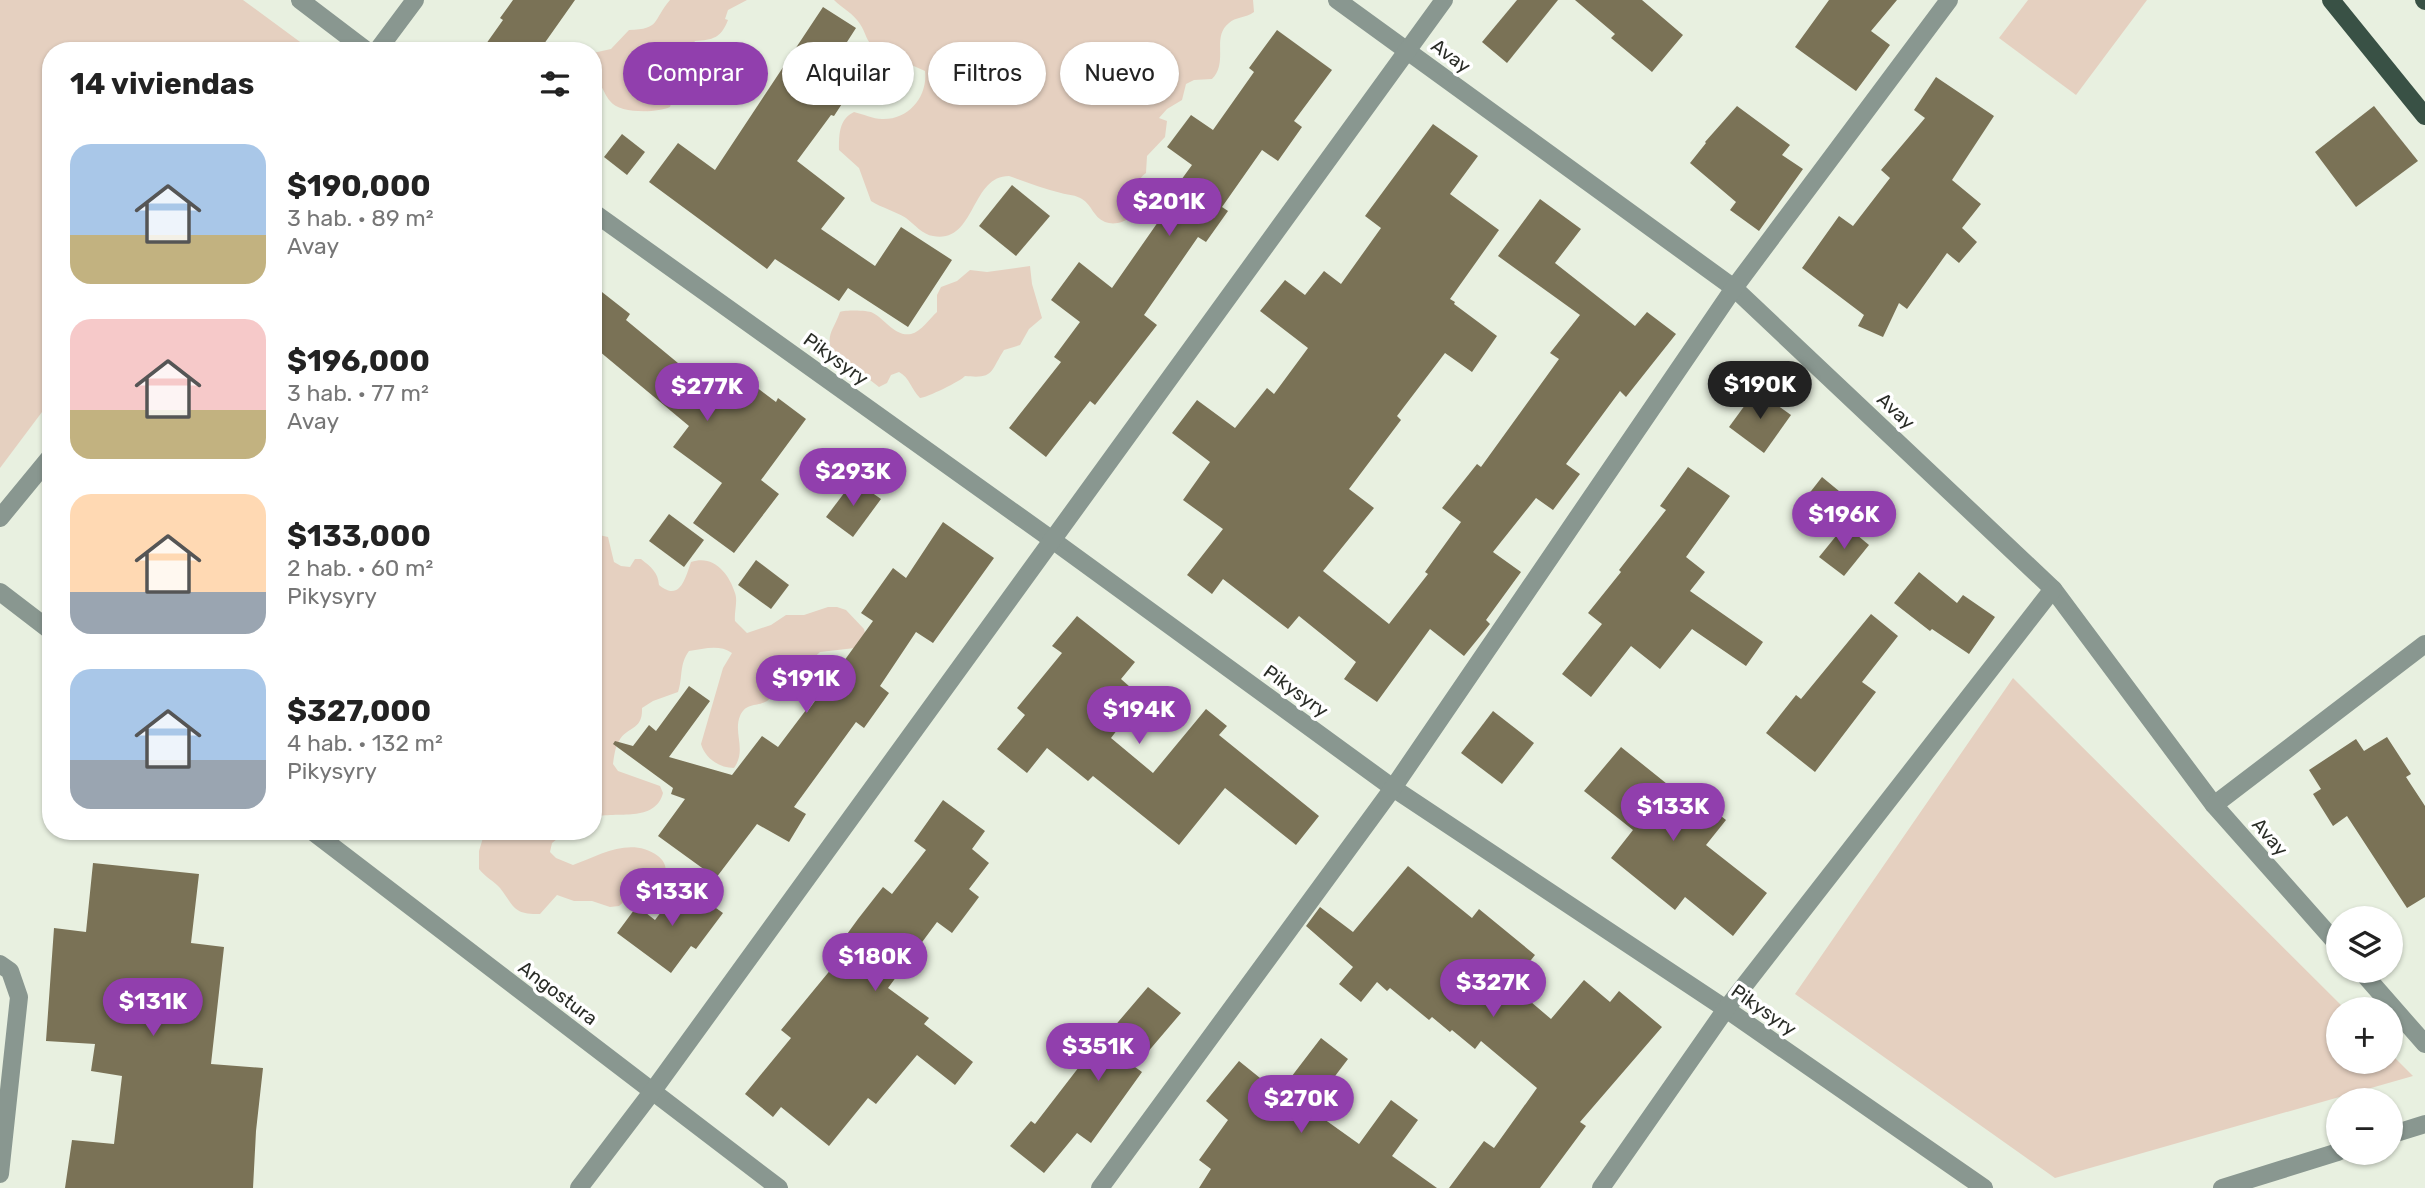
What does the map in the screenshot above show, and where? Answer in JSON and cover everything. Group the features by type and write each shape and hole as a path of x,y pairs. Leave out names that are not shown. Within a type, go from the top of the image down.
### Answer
{"main road":[{"path":"2331,0 2425,116"}],"street":[{"path":"300,0 355,42"},
{"path":"384,42 415,0"},
{"name":"Avay","path":"1336,0 1734,288 2053,589 2214,805 2326,931"},
{"path":"579,1188 652,1092 1444,0"},
{"path":"1100,1188 1393,788 1734,288 1949,0"},
{"name":"Pikysyry","path":"602,218 1051,539 1393,788 1726,1009 1984,1188"},
{"path":"0,519 42,467"},
{"path":"1601,1188 1726,1009 2053,589"},
{"path":"0,592 42,624"},
{"path":"2214,805 2425,644"},
{"name":"Angostura","path":"324,840 779,1188"},
{"path":"0,964 10,971 19,997 0,1174"},
{"path":"2372,983 2425,1044"},
{"path":"2403,1131 2425,1124"},
{"path":"2222,1188 2326,1156"}],"shaded area":[{"path":"0,0 243,0 300,42 42,42 42,412 0,468"},
{"path":"670,0 747,0 728,10 725,26 712,39 694,42 623,42 623,105 671,105 656,110 621,108 608,98 602,88 602,51 611,49 629,30 646,28 655,22"},
{"path":"834,0 1253,0 1254,12 1231,21 1224,29 1217,72 1212,79 1194,80 1186,84 1182,100 1179,102 1179,42 1060,42 1060,105 1174,105 1159,118 1167,121 1165,137 1147,156 1146,173 1138,183 1136,206 1128,219 1118,223 1105,222 1080,198 1009,176 996,179 987,187 966,221 958,230 947,236 929,235 906,218 871,201 859,168 839,150 841,128 849,115 854,112 882,119 901,115 915,105 925,80 925,71 914,66 914,42 870,42 851,14"},
{"path":"2028,0 2147,0 2076,95 1999,38"},
{"path":"1030,266 1042,318 1029,329 1020,345 1004,350 993,369 986,375 965,376 920,398 906,377 899,372 891,375 887,383 879,387 852,366 835,359 830,339 840,312 870,312 900,333 911,334 922,328 937,312 937,295 941,287 957,281 970,270 987,272"},
{"path":"602,536 608,537 614,562 630,567 635,559 641,559 656,573 659,585 666,590 677,590 681,586 691,562 706,561 719,567 729,579 735,593 735,621 747,633 771,625 786,615 804,615 828,607 846,610 864,629 866,637 855,648 820,652 801,670 784,673 767,701 742,712 738,722 739,755 734,768 713,761 701,744 723,668 732,653 717,648 689,651 684,661 678,692 642,708 640,721 622,736 615,752 613,764 618,771 660,786 663,793 659,802 644,812 603,815"},
{"path":"2013,678 2333,997 2326,997 2326,1074 2403,1074 2403,1066 2413,1076 2371,1088 2326,1088 2326,1101 2055,1178 1795,994"},
{"path":"482,840 556,840 550,852 556,858 573,865 616,849 637,848 648,850 662,860 666,868 665,878 660,892 651,895 634,893 619,906 574,901 557,895 540,914 524,913 515,908 500,888 479,869"}],"building":[{"path":"513,0 575,0 545,42 487,42 503,20 500,18"},
{"path":"1517,0 1558,0 1507,63 1482,42"},
{"path":"1575,0 1642,0 1683,35 1652,72 1611,38 1615,34"},
{"path":"1829,0 1897,0 1871,31 1890,45 1856,91 1795,47"},
{"path":"823,7 856,28 847,42 800,42"},
{"path":"1277,30 1332,70 1294,121 1302,127 1278,161 1262,150 1222,207 1228,211 1206,242 1198,237 1144,315 1157,325 1095,405 1090,401 1046,457 1009,428 1061,362 1054,357 1080,322 1051,300 1079,262 1112,288 1165,212 1160,209 1192,165 1167,147 1191,115 1213,130 1254,72 1249,68"},
{"path":"782,69 782,105 841,105 797,161 845,198 821,229 875,266 901,227 952,260 908,327 848,288 839,301 775,259 767,269 649,182 678,143 715,170 758,105 768,105 768,90"},
{"path":"1936,77 1994,116 1952,180 1981,204 1962,228 1977,242 1959,263 1947,253 1907,309 1899,303 1883,337 1858,326 1864,315 1802,268 1839,216 1853,226 1890,178 1881,170 1925,118 1914,110"},
{"path":"1737,106 1790,145 1782,155 1803,169 1759,231 1730,210 1736,202 1690,163"},
{"path":"2374,106 2418,161 2356,207 2315,152"},
{"path":"1433,124 1478,156 1450,194 1499,230 1450,299 1497,336 1472,372 1445,353 1397,416 1401,420 1349,489 1374,508 1323,571 1389,624 1428,574 1425,572 1461,522 1442,508 1477,464 1481,467 1559,359 1550,353 1580,315 1498,256 1540,199 1581,229 1555,263 1635,326 1647,312 1676,334 1626,397 1620,391 1566,464 1580,474 1553,510 1536,498 1493,552 1521,572 1486,620 1490,624 1464,656 1430,629 1377,702 1344,679 1356,662 1299,616 1288,629 1223,579 1212,594 1187,575 1223,529 1183,500 1210,462 1172,433 1197,400 1235,428 1267,388 1274,394 1308,348 1260,311 1285,280 1305,295 1324,271 1341,284 1381,228 1365,216"},
{"path":"622,134 645,152 627,175 604,157"},
{"path":"1012,185 1050,216 1016,256 979,226"},
{"path":"602,292 630,314 626,320 713,392 731,368 776,402 778,398 806,419 761,480 779,494 734,553 693,523 722,483 673,447 689,426 602,354"},
{"path":"1756,390 1791,415 1764,453 1729,427"},
{"path":"1688,467 1730,496 1686,557 1705,572 1690,591 1763,642 1746,666 1692,629 1660,669 1631,646 1591,697 1562,674 1602,624 1588,613 1666,510 1660,506"},
{"path":"1822,477 1845,496 1819,528 1797,509"},
{"path":"854,480 881,499 853,537 826,517"},
{"path":"669,514 704,540 684,567 649,541"},
{"path":"943,522 994,558 933,643 916,632 880,686 889,693 864,728 856,722 794,807 806,814 789,842 757,824 716,878 658,836 685,799 671,794 673,788 613,744 615,741 633,746 649,725 656,731 689,686 710,701 669,757 732,775 762,736 778,747 873,621 861,613 893,568 906,578"},
{"path":"1845,525 1869,545 1844,576 1819,557"},
{"path":"756,560 789,585 771,609 738,585"},
{"path":"1919,572 1957,603 1963,595 1995,617 1969,654 1932,629 1930,631 1894,603"},
{"path":"1871,614 1898,636 1862,682 1876,692 1815,772 1766,733 1796,695 1801,699"},
{"path":"1077,616 1135,662 1121,679 1130,687 1111,710 1124,721 1111,738 1153,773 1206,709 1227,726 1219,735 1319,816 1296,845 1225,788 1179,845 1093,776 1088,781 1047,748 1027,773 997,749 1025,715 1017,708 1062,653 1052,646"},
{"path":"1493,711 1534,743 1502,784 1461,753"},
{"path":"2387,737 2411,774 2406,777 2425,806 2425,897 2407,908 2347,816 2333,826 2313,794 2321,789 2309,770 2356,739 2364,751"},
{"path":"1621,747 1687,800 1692,793 1726,820 1706,845 1767,893 1733,936 1685,897 1675,910 1611,858 1633,830 1584,791"},
{"path":"943,800 985,831 972,849 989,863 969,889 979,897 952,933 937,922 888,988 929,1018 924,1024 973,1062 955,1085 917,1055 876,1104 868,1098 829,1146 781,1107 773,1117 745,1094 791,1038 781,1030 832,968 826,963 858,919 883,887 892,894 926,850 914,841"},
{"path":"93,863 199,874 191,943 224,947 211,1064 263,1068 253,1188 65,1188 72,1140 114,1144 122,1076 91,1071 95,1044 46,1041 54,928 86,932"},
{"path":"1408,866 1472,918 1479,909 1535,955 1511,985 1551,1019 1584,980 1610,1002 1619,991 1662,1027 1580,1122 1586,1126 1540,1188 1449,1188 1484,1141 1494,1148 1537,1088 1481,1041 1475,1049 1432,1017 1429,1020 1390,988 1387,991 1377,982 1361,1002 1339,984 1353,967 1306,926 1320,907 1353,932"},
{"path":"682,884 723,913 696,949 691,946 671,973 617,933 637,906 655,920"},
{"path":"1148,987 1181,1013 1135,1067 1142,1072 1091,1143 1077,1133 1044,1173 1010,1146 1031,1121 1035,1124 1099,1041 1101,1042"},
{"path":"1321,1038 1348,1059 1310,1109 1359,1144 1391,1100 1418,1120 1392,1156 1437,1188 1199,1188 1211,1169 1199,1160 1228,1120 1206,1101 1239,1061 1265,1082 1268,1079 1282,1089"}]}
